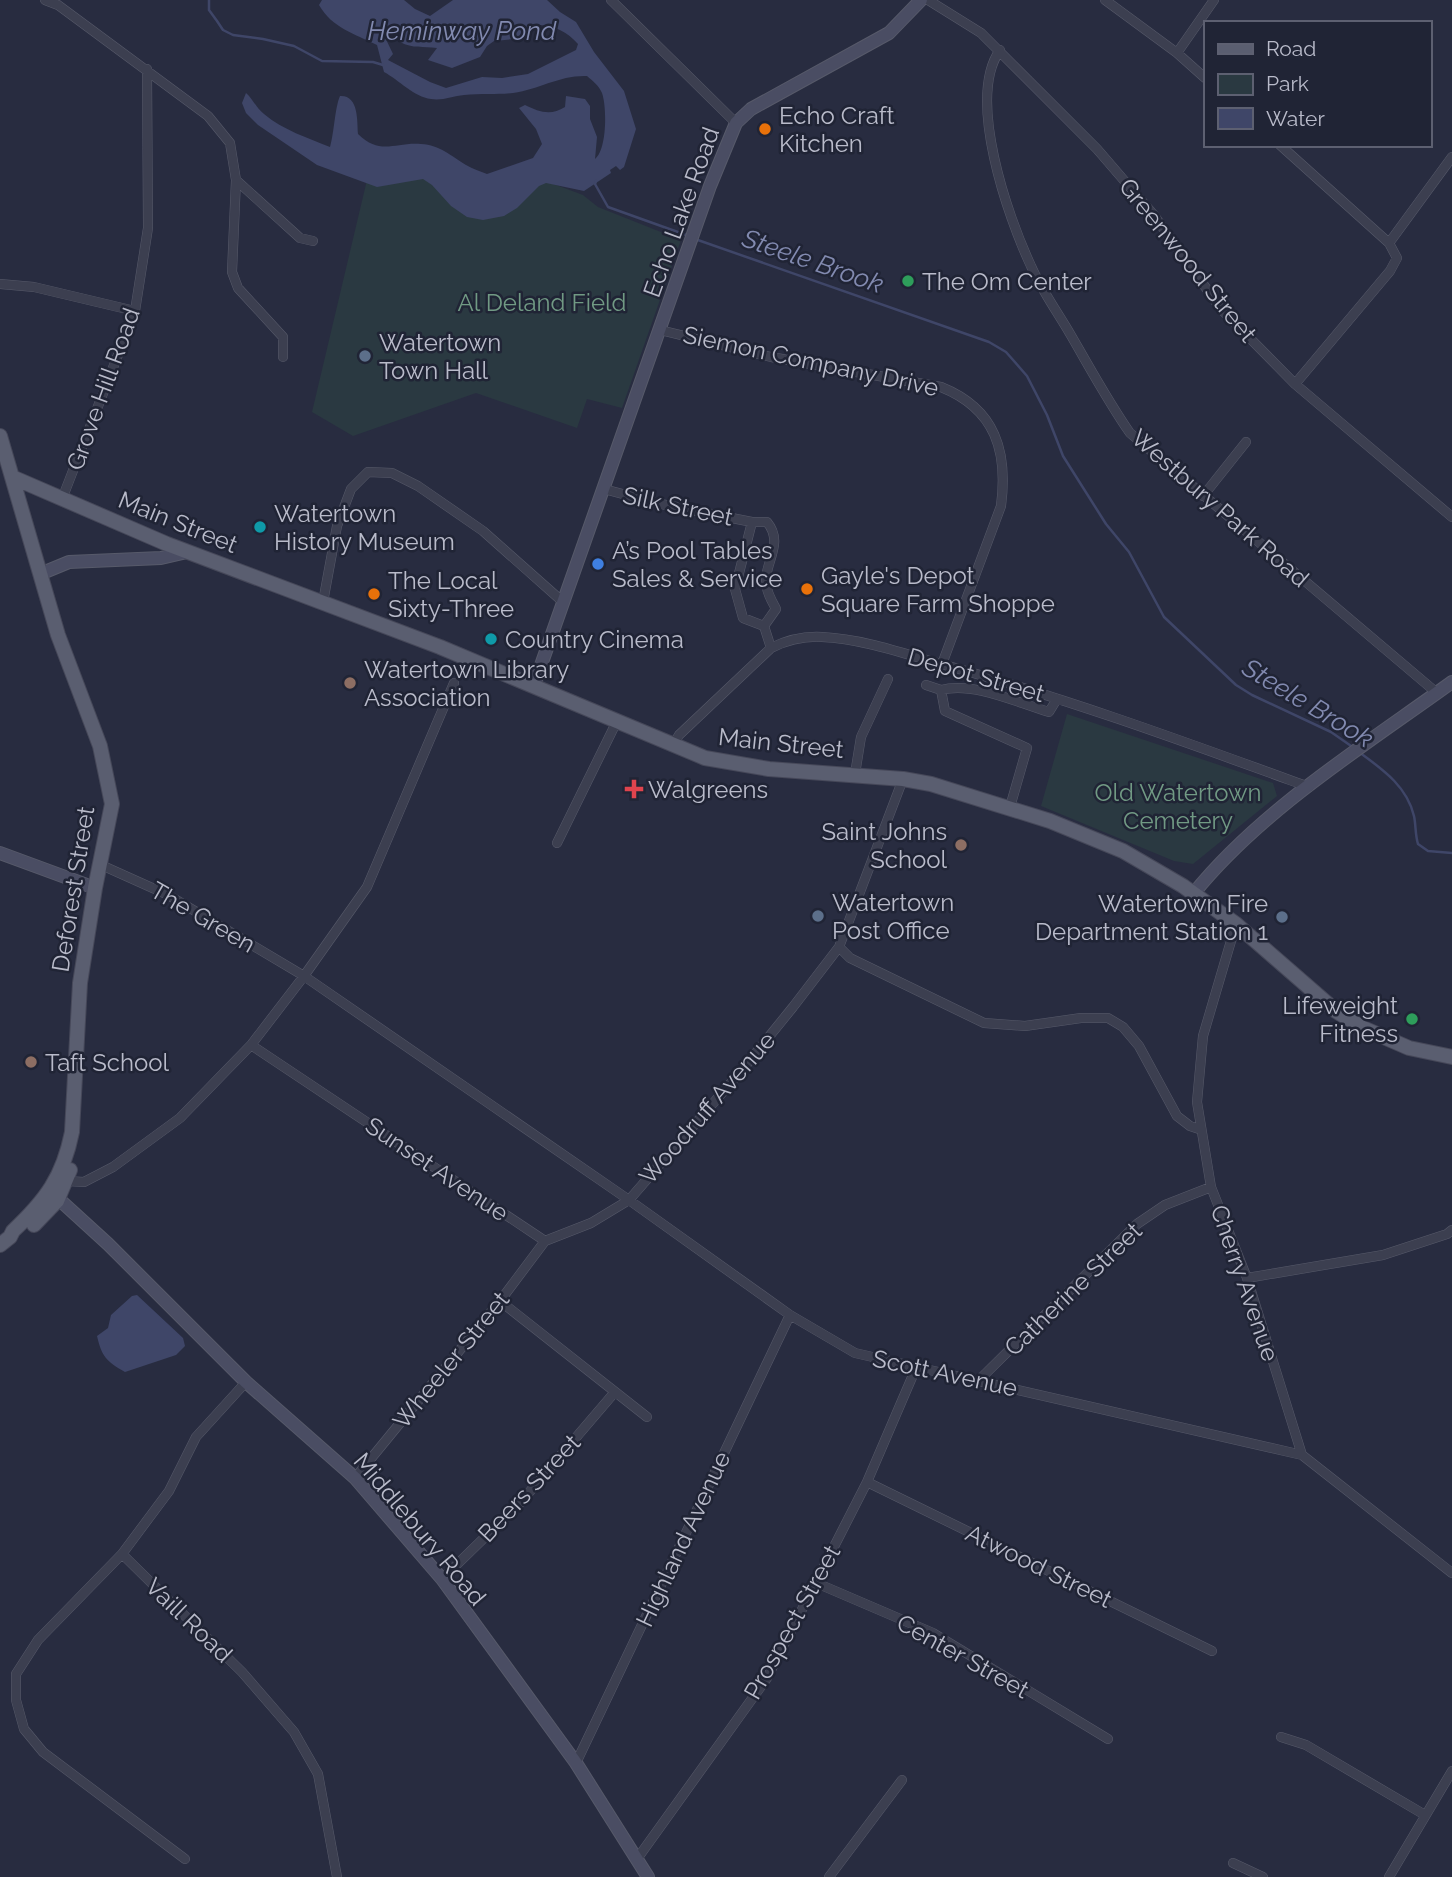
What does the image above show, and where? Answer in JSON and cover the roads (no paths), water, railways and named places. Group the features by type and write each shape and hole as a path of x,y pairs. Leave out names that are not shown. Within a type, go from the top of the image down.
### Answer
{"main road":[{"name":"Deforest Street","path":"0,436 6,474 58,635 100,746 112,804 99,864 80,983 72,1132 67,1155"},
{"name":"Main Street","path":"6,474 187,552 323,601 534,685 673,745 725,763 903,779 1010,807 1122,851 1194,893 1236,924 1336,1011 1363,1028 1409,1048 1452,1057"},
{"path":"5,1241 67,1181 71,1164 67,1155"},
{"path":"54,1195 67,1155"}],"street":[{"path":"45,0 58,5 208,116 230,143 236,180 232,272 238,288 284,337 283,357"},
{"path":"611,0 736,123"},
{"name":"Echo Lake Road","path":"534,685 695,229 736,123 751,109 888,33 921,0"},
{"name":"Greenwood Street","path":"928,0 981,33 1097,149 1153,214 1222,309 1295,384 1452,517"},
{"path":"1105,0 1177,53 1204,77"},
{"path":"1177,53 1214,0"},
{"name":"Westbury Park Road","path":"1000,50 992,60 988,82 989,135 1000,182 1032,270 1105,398 1130,433 1437,693"},
{"name":"Grove Hill Road","path":"62,499 135,311 148,228 147,69"},
{"path":"1282,147 1389,243 1397,258 1390,271 1295,384"},
{"path":"1389,243 1452,157"},
{"path":"236,180 300,238 313,241"},
{"path":"0,284 34,287 135,311"},
{"name":"Siemon Company Drive","path":"660,330 771,357 941,387 958,394 982,414 1000,448 1004,482 1000,506 942,664"},
{"path":"1203,496 1246,442"},
{"path":"323,601 337,526 351,489 368,472 392,473 418,486 483,531 563,602"},
{"name":"Silk Street","path":"604,489 656,503 752,522 766,522 773,530 775,545 766,586 776,609 764,626"},
{"name":"Silk Street","path":"752,522 735,589 743,618 764,626"},
{"path":"40,574 69,562 161,558 187,552"},
{"name":"Silk Street","path":"764,626 771,648"},
{"name":"Depot Street","path":"673,745 679,735 771,648 800,638 848,639 991,677 1309,787"},
{"path":"855,774 861,737 888,678"},
{"path":"1194,893 1226,857 1309,787 1452,682"},
{"path":"67,1181 84,1182 113,1167 180,1118 251,1045 367,887 454,683"},
{"path":"926,685 941,690 968,688 1049,712 1057,699"},
{"path":"941,690 945,711 1027,748 1010,807"},
{"path":"557,843 617,721"},
{"name":"Woodruff Avenue","path":"304,976 629,1199 742,1070 839,947 903,779"},
{"path":"0,853 95,887"},
{"name":"The Green","path":"99,864 168,895 304,976"},
{"name":"Cherry Avenue","path":"1236,924 1203,1036 1197,1102 1199,1129 1211,1187 1247,1278 1302,1455"},
{"path":"839,947 850,958 984,1023 1025,1026 1081,1018 1108,1018 1123,1027 1139,1046 1177,1116 1199,1129"},
{"name":"Sunset Avenue","path":"251,1045 545,1241"},
{"name":"Catherine Street","path":"979,1380 1137,1224 1165,1206 1211,1187"},
{"name":"Middlebury Road","path":"54,1195 108,1244 246,1382 355,1478 442,1580 576,1763 649,1877"},
{"path":"545,1241 591,1223 629,1199"},
{"name":"Scott Avenue","path":"629,1199 790,1315 855,1353 1302,1455"},
{"path":"1247,1278 1383,1255 1452,1230"},
{"name":"Wheeler Street","path":"355,1478 500,1301 545,1241"},
{"path":"500,1301 648,1417"},
{"name":"Highland Avenue","path":"576,1763 790,1315"},
{"name":"Prospect Street","path":"637,1860 766,1678 867,1482 916,1368"},
{"path":"185,1859 43,1752 24,1729 16,1700 16,1674 38,1640 122,1554 169,1491 196,1437 246,1382"},
{"name":"Beers Street","path":"442,1580 520,1503 614,1393"},
{"path":"1302,1455 1452,1573"},
{"name":"Atwood Street","path":"867,1482 1212,1651"},
{"name":"Vaill Road","path":"122,1554 242,1672 294,1732 318,1774 337,1877"},
{"name":"Center Street","path":"814,1582 933,1633 1108,1739"},
{"path":"1281,1737 1306,1745 1425,1815"},
{"path":"1389,1877 1452,1771"},
{"path":"829,1877 902,1780"},
{"path":"1233,1863 1263,1877"}],"water":[{"name":"Heminway Pond","path":"322,0 404,0 430,16 453,0 547,0 576,22 594,52 624,91 636,129 624,167 620,170 616,166 610,170 611,173 584,191 546,183 504,216 483,220 467,217 451,206 423,179 377,187 317,165 258,125 246,113 242,103 246,93 271,120 330,147 338,101 340,96 346,97 351,100 356,110 358,134 366,141 381,146 434,146 487,174 533,158 542,144 536,129 519,108 525,105 550,112 565,107 566,96 585,99 590,106 590,119 597,137 595,159 602,147 605,118 602,93 587,76 568,78 513,93 425,98 384,72 377,45 337,25 319,5","holes":["546,26 570,36 578,44 576,50 528,74 502,78 482,77 446,88 388,60 393,54 383,33 391,32 397,35 400,42 409,46 437,48 428,60 452,68 480,57 494,41 521,41 528,36 532,27"]},
{"path":"137,1295 183,1338 185,1346 176,1355 125,1372 106,1358 97,1336 108,1328 111,1315 132,1296"}],"waterway":[{"name":"Steele Brook","path":"209,0 209,10 223,30 233,35 294,46 322,61 373,62 383,65"},
{"name":"Steele Brook","path":"596,181 595,184 608,207 689,236"},
{"name":"Steele Brook","path":"695,239 989,342 1006,352 1027,376 1047,415 1063,456 1106,524 1129,552 1164,617 1236,685 1331,732 1354,748"},
{"name":"Steele Brook","path":"1359,752 1392,779 1406,796 1414,816 1418,844 1428,851 1452,853"}],"place":[{"name":"Echo Craft Kitchen","path":"765,129"},
{"name":"The Om Center","path":"908,281"},
{"name":"Watertown Town Hall","path":"365,356"},
{"name":"Watertown History Museum","path":"260,527"},
{"name":"A’s Pool Tables Sales & Service","path":"598,564"},
{"name":"Gayle's Depot Square Farm Shoppe","path":"807,589"},
{"name":"The Local Sixty-Three","path":"374,594"},
{"name":"Country Cinema","path":"491,639"},
{"name":"Watertown Library Association","path":"350,683"},
{"name":"Walgreens","path":"634,789"},
{"name":"Saint Johns School","path":"961,845"},
{"name":"Watertown Post Office","path":"818,916"},
{"name":"Watertown Fire Department Station 1","path":"1282,917"},
{"name":"Lifeweight Fitness","path":"1412,1019"},
{"name":"Taft School","path":"31,1062"}],"park label":[{"name":"Al Deland Field","path":"542,302"},
{"name":"Old Watertown Cemetery","path":"1178,806"}]}
